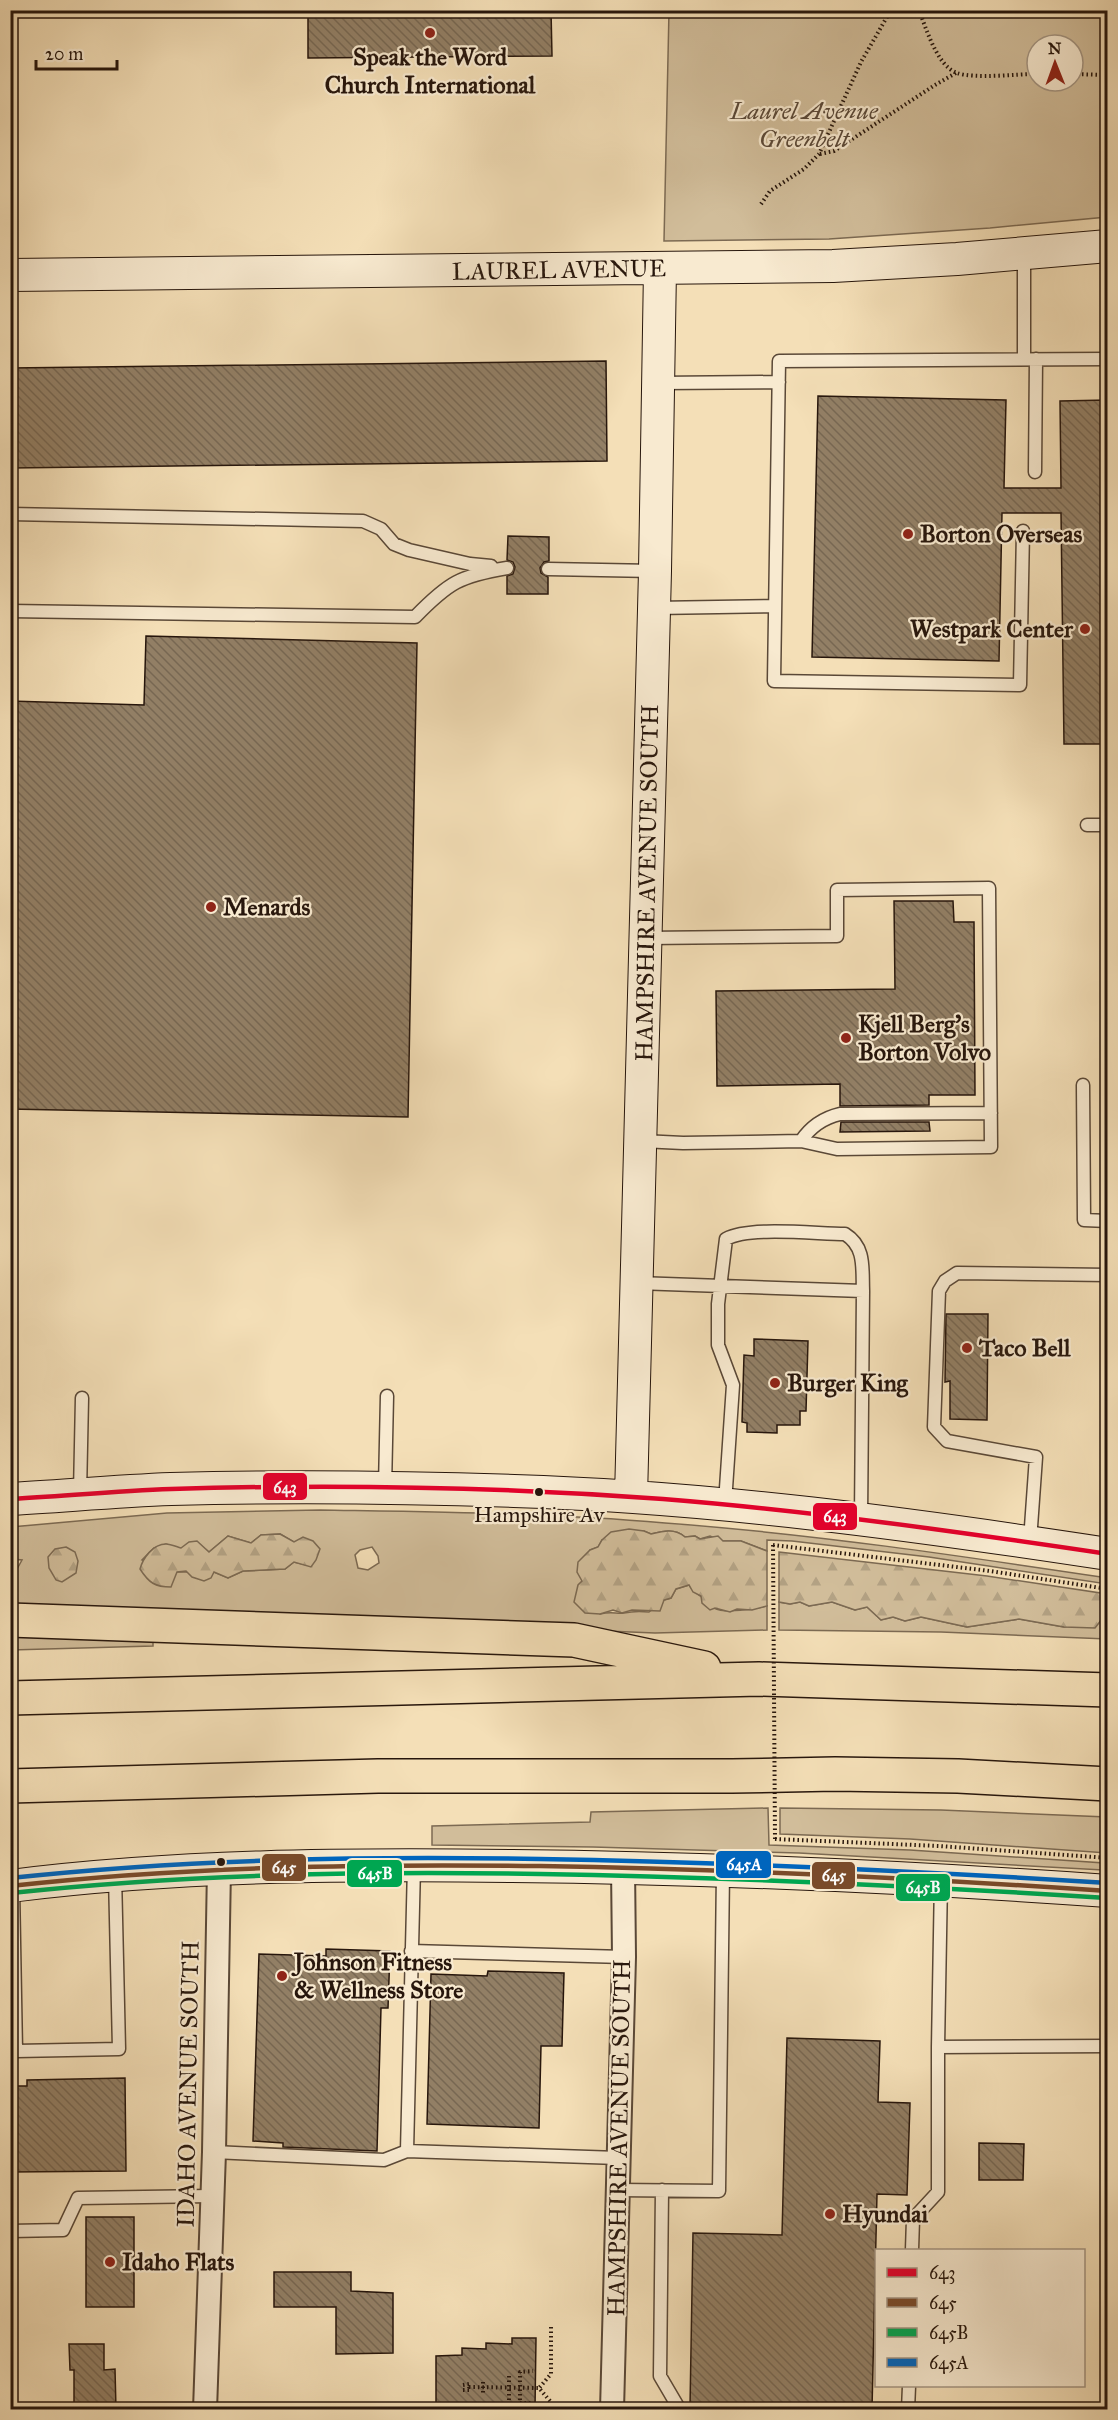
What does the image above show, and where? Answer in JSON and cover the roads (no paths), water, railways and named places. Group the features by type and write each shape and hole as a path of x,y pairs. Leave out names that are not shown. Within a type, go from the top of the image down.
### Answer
{"highway":[{"path":"10,1620 574,1640 759,1679"},
{"path":"10,1698 759,1679 1107,1690"},
{"path":"10,1786 378,1776 835,1774 958,1776 1107,1784"}],"street":[{"name":"LAUREL AVENUE","path":"10,275 833,266 1107,246"},
{"name":"HAMPSHIRE AVENUE SOUTH","path":"631,1497 655,571 660,269"},
{"path":"10,1498 172,1489 385,1488 516,1491 725,1505 861,1520 1107,1554"},
{"path":"12,1886 115,1874 219,1868 414,1865 723,1870 941,1879 1107,1891"},
{"name":"HAMPSHIRE AVENUE SOUTH","path":"612,2409 624,1957 623,1867"},
{"name":"IDAHO AVENUE SOUTH","path":"205,2409 214,2152 219,1868"}],"lane":[{"path":"1024,253 1035,472"},
{"path":"1023,531 1020,685 774,681 779,361 1107,359"},
{"path":"659,382 779,382"},
{"path":"10,514 363,521 381,529 394,544 409,550 470,564 507,568 470,574 440,591 415,617 10,611"},
{"path":"549,569 655,571"},
{"path":"654,608 775,606"},
{"path":"1087,825 1107,825"},
{"path":"641,1141 682,1143 801,1141 837,1149 991,1148 989,888 837,890 837,936 645,938"},
{"path":"1083,1085 1084,1220 1107,1221"},
{"path":"801,1141 808,1130 818,1123 827,1117 840,1114 991,1113"},
{"path":"725,1505 733,1385 718,1345 719,1286 726,1239 734,1235 751,1233 845,1234 855,1240 860,1249 863,1291 861,1520"},
{"path":"1030,1542 1036,1457 947,1442 934,1427 939,1291 945,1281 957,1273 1107,1275"},
{"path":"637,1283 863,1291"},
{"path":"385,1488 387,1396"},
{"path":"80,1493 82,1398"},
{"path":"407,2151 414,1865"},
{"path":"617,2190 719,2191 723,1870"},
{"path":"12,1886 16,2051 119,2049 115,1874"},
{"path":"912,2249 913,2219 938,2192 941,1879"},
{"path":"411,1951 624,1957"},
{"path":"938,2047 1107,2046"},
{"path":"214,2152 384,2160 407,2151 618,2158"},
{"path":"663,2190 660,2376 677,2405 677,2409"},
{"path":"10,2231 63,2230 78,2198 212,2196"},
{"path":"908,2409 909,2387"}],"place":[{"name":"Speak the Word Church International","path":"430,33"},
{"name":"Borton Overseas","path":"908,534"},
{"name":"Westpark Center","path":"1085,629"},
{"name":"Menards","path":"211,907"},
{"name":"Kjell Berg's Borton Volvo","path":"846,1038"},
{"name":"Taco Bell","path":"967,1348"},
{"name":"Burger King","path":"775,1383"},
{"name":"Hampshire Av","path":"539,1492"},
{"name":"Johnson Fitness & Wellness Store","path":"282,1976"},
{"name":"Hyundai","path":"830,2214"},
{"name":"Idaho Flats","path":"110,2262"}],"park label":[{"name":"Laurel Avenue Greenbelt","path":"804,125"}]}
